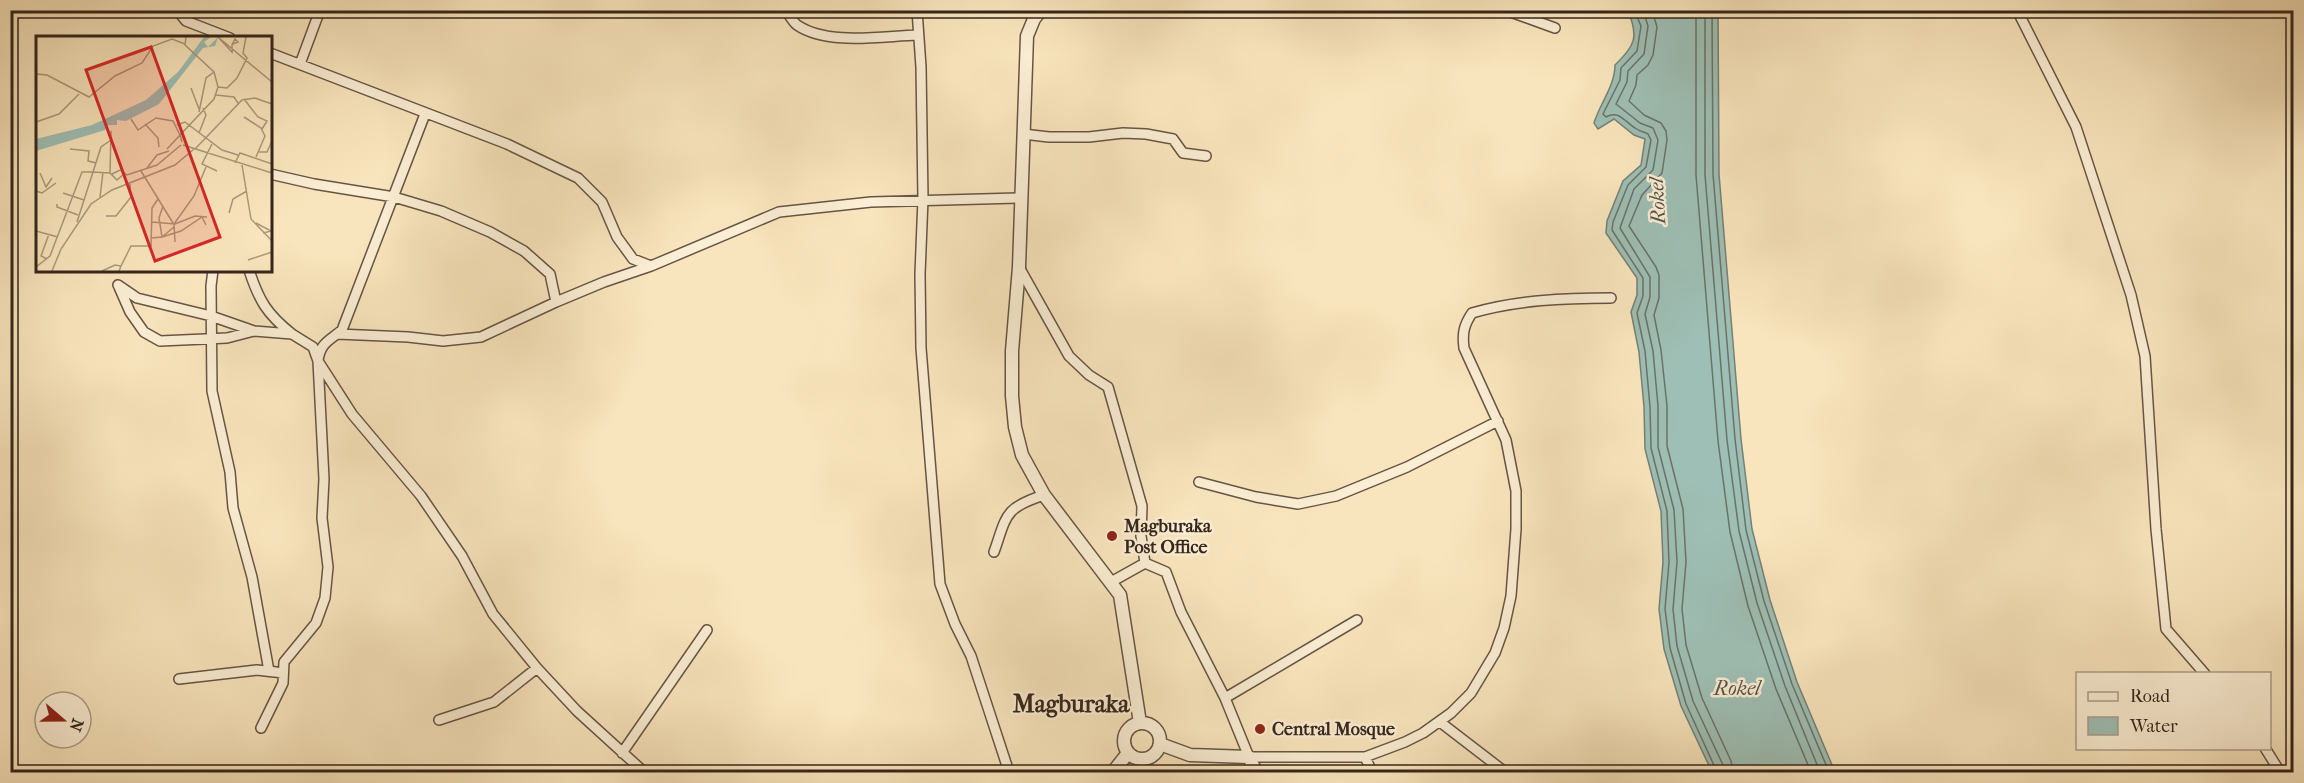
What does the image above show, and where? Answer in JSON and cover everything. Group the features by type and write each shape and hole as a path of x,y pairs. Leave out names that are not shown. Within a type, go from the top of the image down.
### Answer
{"street":[{"path":"177,10 186,21 225,36"},
{"path":"300,64 320,10"},
{"path":"786,10 796,24 814,33 835,37 917,35"},
{"path":"917,10 921,67 923,199 920,274 921,348 940,584 955,624 971,656 1010,772"},
{"path":"1041,10 1034,19 1027,36 1019,267 1012,351 1015,427 1022,455 1044,495 1120,595 1140,723"},
{"path":"1505,10 1555,28"},
{"path":"2017,10 2076,127 2131,295 2145,356 2156,529 2166,629 2203,672"},
{"path":"272,54 507,144 578,178 602,202 617,237 633,259 651,266"},
{"path":"261,728 283,683 284,662 316,623 325,598 328,567 322,518 324,479 319,351 342,330 425,114"},
{"path":"1023,134 1069,137 1146,134 1173,139 1183,153 1206,156"},
{"path":"272,174 394,197 441,211 490,232 524,251 550,274 556,302"},
{"path":"338,334 443,341 481,337 556,302 651,266 779,212 871,201 1021,198"},
{"path":"1019,267 1069,356 1089,375 1108,387 1142,506 1141,536 1145,564"},
{"path":"213,272 212,391 228,460 233,508 252,578 269,671 282,673"},
{"path":"250,272 270,317 312,347 318,361 352,414 421,496 462,556 493,614 537,668 577,711 644,772"},
{"path":"254,330 227,338 160,341 144,332 130,312 118,285 136,298 211,316 254,330 292,334"},
{"path":"1160,744 1190,755 1365,757 1405,742 1451,713 1470,693 1495,653 1504,628 1511,596 1516,529 1516,491 1506,440 1464,348 1462,333 1472,313 1490,308 1570,298 1611,298"},
{"path":"1199,482 1256,497 1298,504 1308,502 1336,496 1407,467 1498,421"},
{"path":"994,552 1007,514 1016,506 1044,495"},
{"path":"1111,582 1145,564 1166,572 1181,612 1225,698 1256,772"},
{"path":"1225,698 1357,620"},
{"path":"622,753 707,630"},
{"path":"439,720 494,702 537,668"},
{"path":"179,679 257,670 282,673"},
{"path":"1440,722 1505,772"},
{"path":"1140,723 1155,728 1160,744 1154,755 1148,759 1136,759 1128,753 1124,743 1129,729 1140,723"},
{"path":"2266,750 2280,772"},
{"path":"1113,772 1128,753"},
{"path":"1365,757 1372,772"}],"water":[{"name":"Rokel","path":"1628,11 1718,11 1719,174 1741,439 1752,529 1770,600 1797,682 1835,772 1712,772 1681,706 1664,649 1659,609 1663,562 1661,511 1645,449 1639,352 1631,312 1637,295 1637,278 1606,233 1607,221 1623,181 1641,165 1645,139 1634,135 1614,119 1598,129 1594,123 1613,80 1615,65 1633,41 1633,28"}],"place":[{"name":"Magburaka Post Office","path":"1112,536"},
{"name":"Central Mosque","path":"1260,729"}],"district":[{"name":"Magburaka","path":"1071,704"}]}
